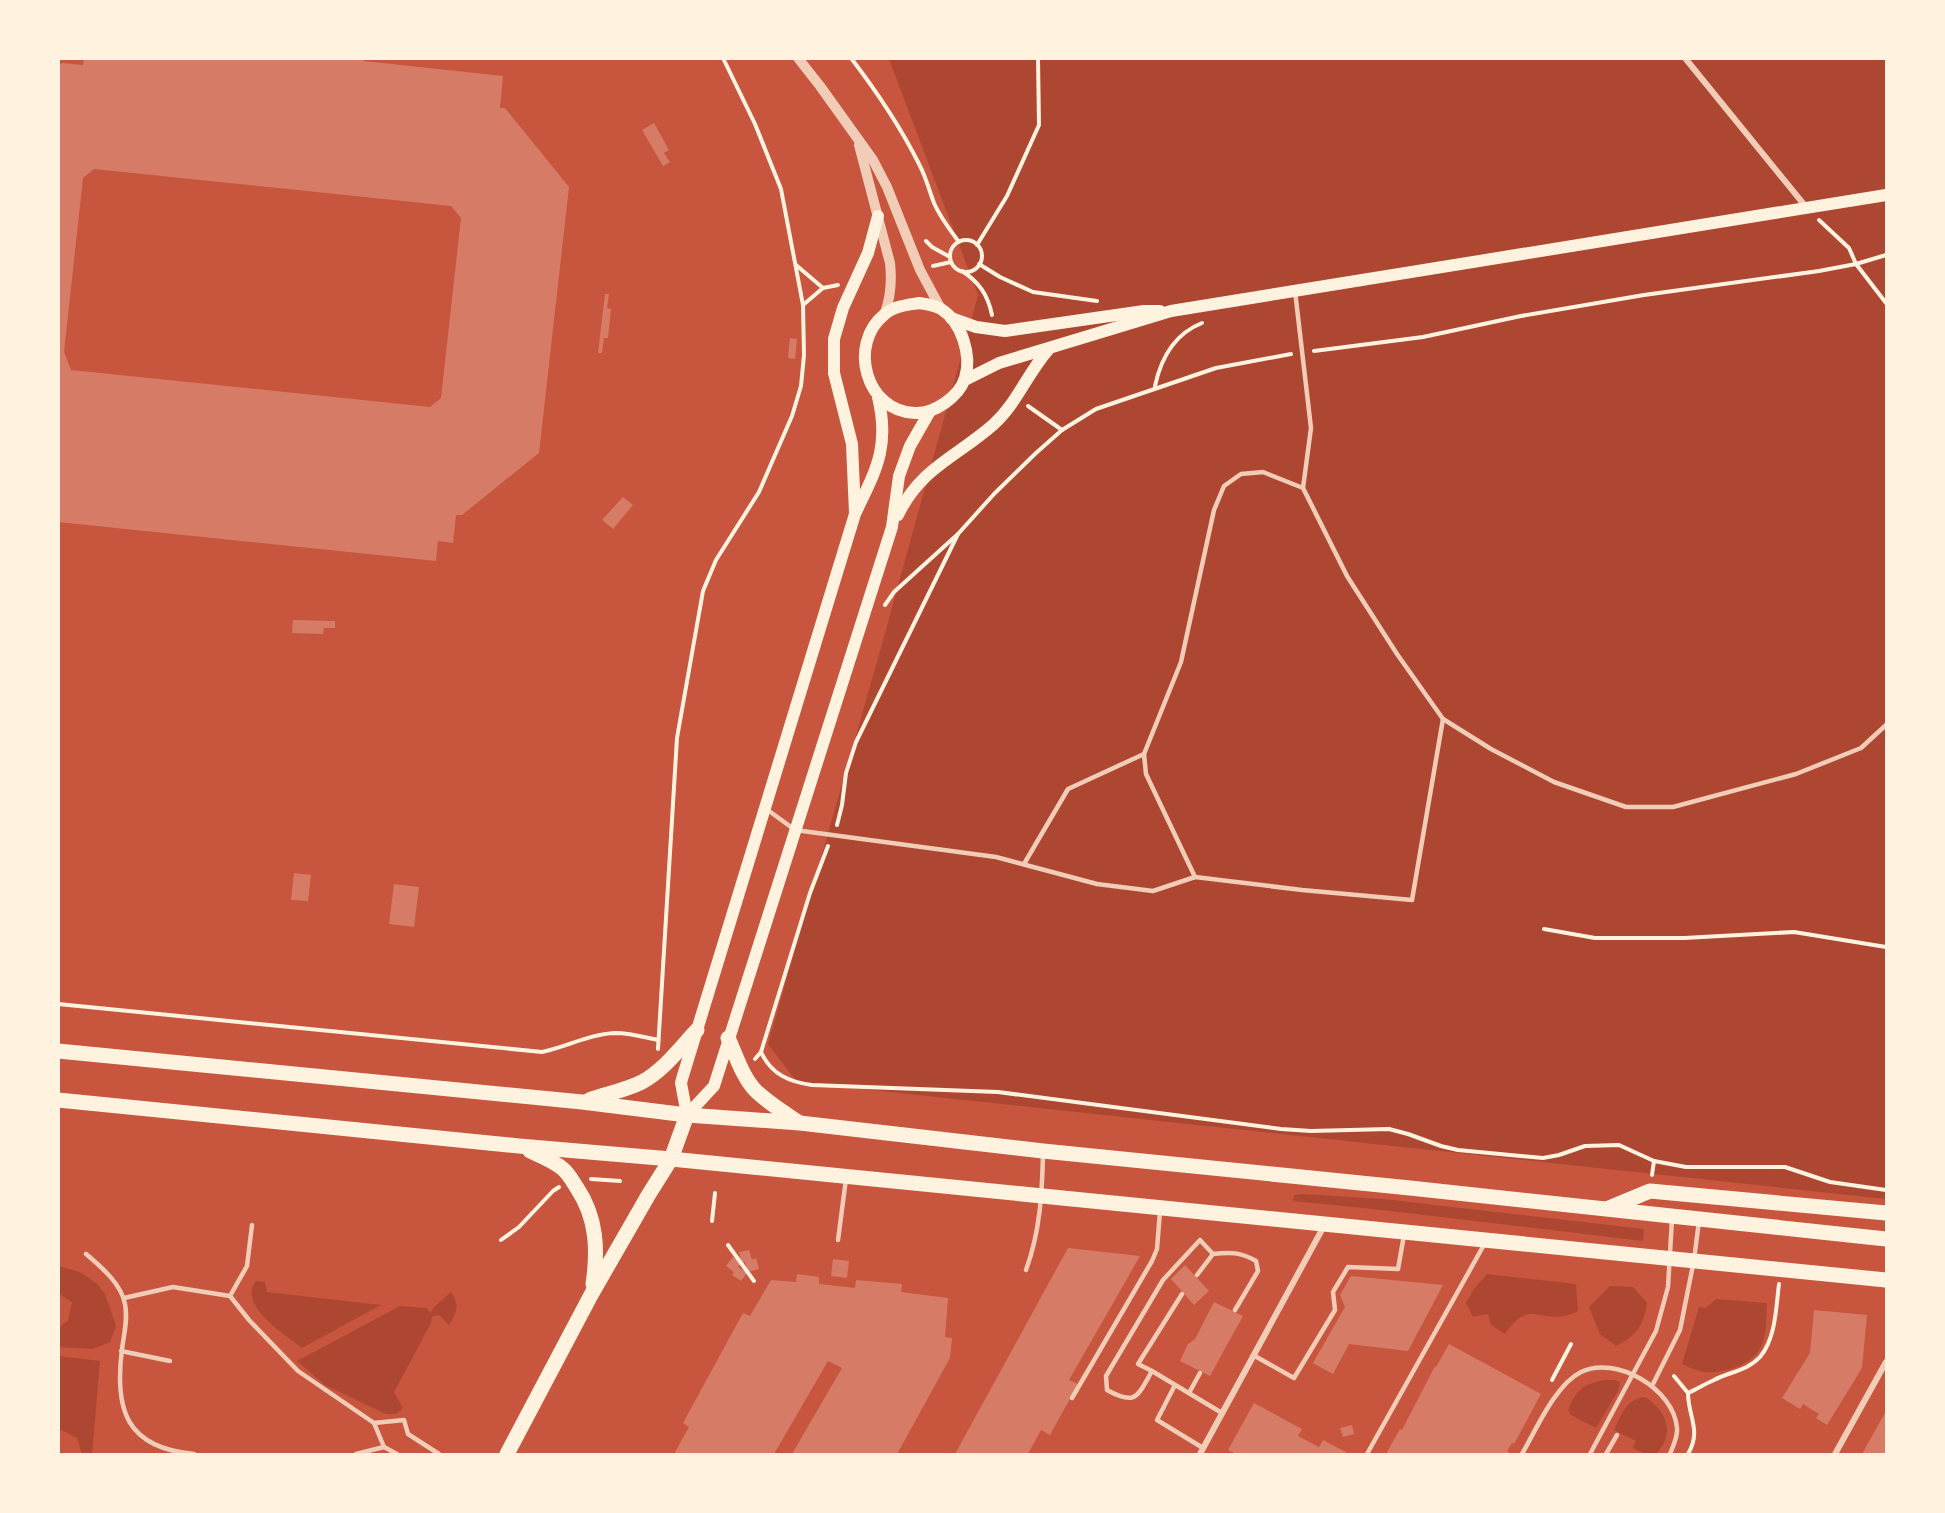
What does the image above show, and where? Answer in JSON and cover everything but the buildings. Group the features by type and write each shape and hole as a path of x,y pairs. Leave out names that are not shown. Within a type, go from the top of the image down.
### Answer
{"main road":[{"path":"964,380 999,363 1171,311 1887,195"},
{"path":"855,514 852,444 834,373 834,339 843,308 868,253 878,216"},
{"path":"687,1115 681,1083 855,514 879,465 884,435 883,416 878,397 868,378 866,346 875,325 885,314 902,306 919,303 941,309 951,318 963,338 968,359 964,380 951,397 930,411 904,412 891,407 878,397"},
{"path":"951,318 985,330 1005,331 1144,311 1171,311"},
{"path":"507,1455 591,1295 671,1159 687,1115 714,1086 892,527 905,499 937,465 994,423 1017,398 1034,367 1048,350"},
{"path":"892,527 899,476 910,446 930,411"},
{"path":"582,1102 633,1086 649,1077 666,1063 697,1030"},
{"path":"728,1038 753,1089 800,1123"},
{"path":"58,1051 582,1102 687,1115 800,1123 1043,1151 1887,1239"},
{"path":"58,1100 1887,1280"},
{"path":"519,1146 564,1170 580,1193 596,1236 596,1265 591,1295"},
{"path":"1606,1209 1650,1191 1887,1213"}],"street":[{"path":"798,58 873,160 887,186 920,270 941,309"},
{"path":"1685,58 1808,209"},
{"path":"858,142 890,263 889,302 885,314"},
{"path":"1200,1455 1325,1224"},
{"path":"1835,1455 1887,1362"}],"lane":[{"path":"1295,290 1311,428 1303,488 1347,576 1397,654 1443,719 1491,749 1554,782 1626,807 1673,807 1796,774 1861,748 1887,725"},
{"path":"1195,877 1146,774 1144,754 1181,662 1214,510 1224,486 1240,474 1263,472 1303,488"},
{"path":"765,808 795,830 996,857 1097,884 1153,891 1195,877 1412,900 1443,719"},
{"path":"1024,864 1068,789 1144,754"},
{"path":"1026,1270 1034,1250 1042,1196 1043,1151"},
{"path":"838,1240 846,1177"},
{"path":"1072,1398 1152,1261 1157,1249 1161,1208"},
{"path":"1590,1455 1656,1331 1668,1287 1672,1216"},
{"path":"1652,1386 1680,1330 1700,1220"},
{"path":"230,1296 247,1266 252,1225"},
{"path":"1253,1355 1294,1378 1335,1310 1333,1292 1348,1267 1398,1269 1405,1232"},
{"path":"1152,1371 1133,1398 1124,1399 1107,1390 1106,1376 1162,1280 1200,1240 1213,1254"},
{"path":"1367,1455 1486,1240"},
{"path":"1197,1275 1213,1254 1231,1252 1245,1254 1257,1261 1258,1271 1235,1310"},
{"path":"86,1254 108,1273 124,1298 127,1319 121,1351 119,1391 131,1426 148,1442 169,1452 194,1455"},
{"path":"124,1298 173,1287 230,1296 249,1320 298,1371 374,1423 384,1447 397,1455"},
{"path":"1182,1294 1138,1364 1222,1413"},
{"path":"121,1351 170,1361"},
{"path":"1522,1455 1553,1400 1575,1377 1587,1370 1601,1367 1633,1376 1652,1386 1665,1399 1676,1419 1677,1434 1670,1455"},
{"path":"1189,1393 1200,1373"},
{"path":"1175,1384 1156,1420 1203,1448"},
{"path":"374,1423 404,1420 408,1434 439,1455"},
{"path":"1606,1455 1617,1435"},
{"path":"356,1455 384,1447"},
{"path":"380,1455 384,1447"}],"path":[{"path":"58,1004 542,1052 592,1036 614,1033 658,1040 677,738 703,591 716,560 759,492 792,416 801,386 804,355 802,304 781,189 755,124 723,58"},
{"path":"851,58 881,98 905,137 925,176 934,204 948,228 960,242"},
{"path":"977,245 1007,196 1039,125 1038,58"},
{"path":"1808,209 1848,248 1856,264 1887,303"},
{"path":"962,271 972,271 979,264 981,254 977,245 967,240 953,246 951,262 953,266 974,279 986,295 993,321"},
{"path":"884,607 894,592 958,534 994,494 1062,430 1096,409 1155,387 1216,368 1301,353 1423,337 1521,316 1644,295 1856,264 1887,255"},
{"path":"932,267 951,262"},
{"path":"795,264 823,288"},
{"path":"979,264 999,277 1033,292 1100,301"},
{"path":"802,304 823,288 844,284"},
{"path":"1155,387 1159,369 1168,350 1188,330 1210,320"},
{"path":"1025,404 1062,430"},
{"path":"958,534 856,742 846,773 842,805 833,835 810,893 761,1052 765,1060 779,1074 789,1080 812,1085 998,1092 1281,1130 1389,1129 1441,1146 1515,1156 1542,1158 1585,1146 1619,1145 1654,1161 1686,1167 1785,1167 1830,1182 1887,1190"},
{"path":"1544,929 1595,938 1684,938 1794,933 1887,947"},
{"path":"1652,1180 1654,1161"},
{"path":"583,1178 620,1181"},
{"path":"501,1240 519,1227 553,1191 562,1185"},
{"path":"712,1221 715,1193"},
{"path":"728,1245 754,1281"},
{"path":"1688,1393 1740,1370 1761,1355 1773,1326 1781,1269"},
{"path":"1674,1376 1688,1393 1688,1403 1694,1423 1695,1434 1688,1455"}],"shaded area":[{"path":"889,59 1886,59 1886,1199 797,1082 768,1044 978,295"},
{"path":"1294,1195 1383,1199 1644,1229 1643,1241 1293,1201"},
{"path":"59,1266 82,1273 97,1284 105,1294 116,1326 110,1342 93,1349 59,1347 59,1332 61,1326 68,1321 72,1302 59,1294"},
{"path":"1487,1274 1576,1284 1578,1311 1566,1316 1554,1317 1527,1315 1513,1324 1505,1334 1491,1325 1488,1314 1473,1317 1466,1303"},
{"path":"256,1281 265,1282 267,1292 381,1305 302,1348 275,1327 258,1309 253,1300 252,1290"},
{"path":"1610,1286 1633,1287 1647,1303 1644,1318 1638,1329 1616,1346 1600,1334 1589,1307"},
{"path":"451,1292 456,1305 454,1316 449,1325 439,1315 432,1316 431,1323 394,1392 403,1408 396,1414 386,1414 325,1385 297,1361 400,1306 426,1308 431,1313 433,1308"},
{"path":"1716,1299 1767,1303 1765,1335 1758,1352 1745,1363 1729,1370 1704,1372 1682,1364 1699,1307 1706,1308"},
{"path":"59,1356 100,1361 92,1454 82,1454 77,1438 59,1429"},
{"path":"1605,1380 1620,1382 1618,1391 1596,1428 1571,1415 1568,1410 1578,1392 1591,1383"},
{"path":"1645,1397 1659,1409 1667,1425 1664,1444 1657,1454 1645,1454 1633,1448 1636,1441 1614,1430 1629,1404"}]}
